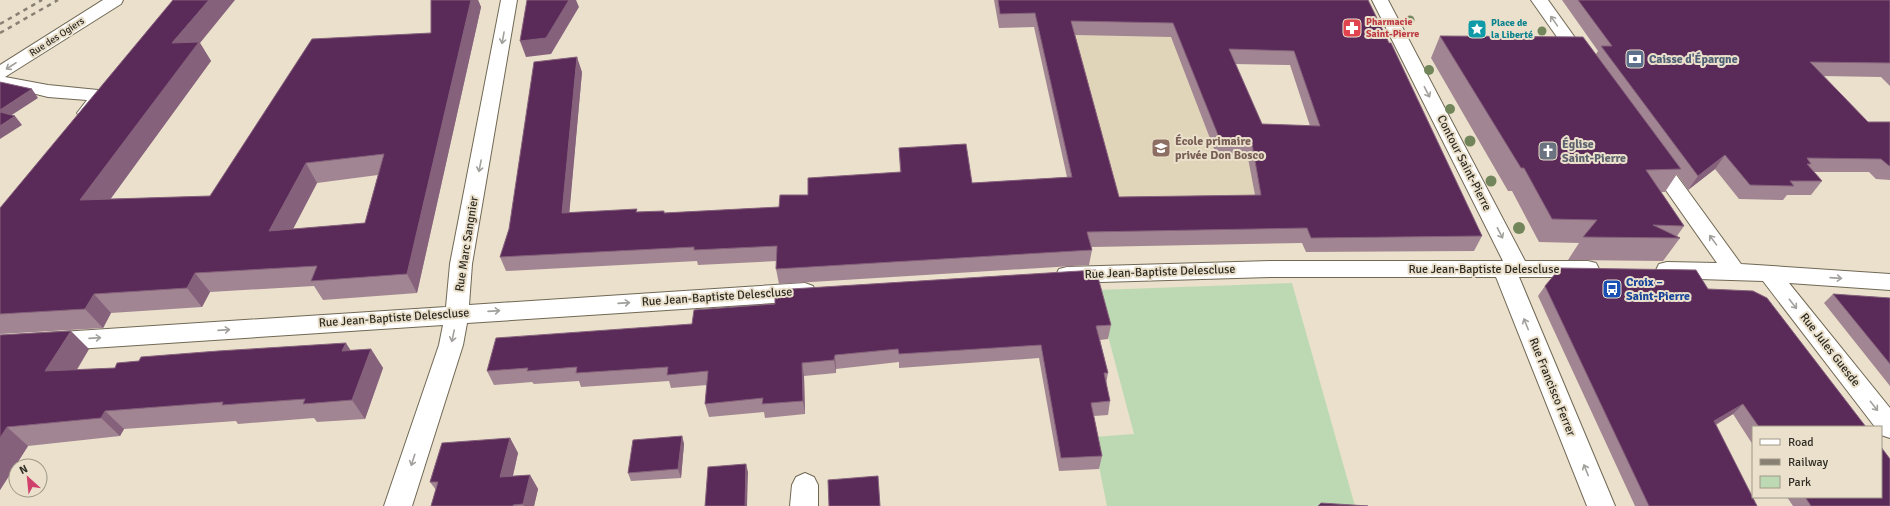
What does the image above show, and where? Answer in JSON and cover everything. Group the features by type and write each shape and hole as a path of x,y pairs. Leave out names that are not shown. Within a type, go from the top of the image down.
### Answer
{"street":[{"name":"Rue des Ogiers","path":"0,73 115,0"},
{"name":"Rue Marc Sangnier","path":"398,506 451,345 457,314 461,264 509,0"},
{"name":"Contour Saint-Pierre","path":"1380,0 1410,57 1511,268"},
{"path":"1539,0 1590,72"},
{"path":"0,82 24,85 48,91 101,95 76,126"},
{"path":"1641,142 1716,243 1735,272"},
{"name":"Rue Francisco Ferrer","path":"1511,268 1601,506"},
{"name":"Rue Jean-Baptiste Delescluse","path":"1047,276 1270,269 1606,269"},
{"path":"1645,270 1769,273 1890,282"},
{"name":"Rue Jules Guesde","path":"1769,273 1890,427"},
{"name":"Rue Jean-Baptiste Delescluse","path":"0,345 825,290"}],"shaded area":[{"name":"École primaire privée Don Bosco","path":"1208,20 1302,243 1083,247 1058,35"}],"green space":[{"path":"1292,283 1355,506 1107,506 1093,437 1134,434 1098,298 1098,290"}],"building":[{"path":"173,0 209,0 172,43 199,42 80,200 210,196 312,39 431,33 431,0 471,0 407,274 311,281 317,266 195,273 187,288 94,294 85,309 0,314 0,208","holes":["384,154 365,223 269,231 306,163"]},
{"path":"527,0 569,0 546,38 520,41"},
{"path":"998,0 1368,0 1389,43 1391,43 1482,236 1311,238 1307,228 1087,232 1092,250 776,269 777,246 694,250 694,247 500,257 509,229 534,62 577,57 562,213 637,209 636,212 664,211 664,213 779,207 780,195 808,195 808,178 901,172 899,148 966,144 972,183 1072,177 1035,13 1000,14","holes":["1071,21 1173,23 1220,140 1251,138 1261,195 1119,197","1229,49 1294,51 1320,126 1262,124"]},
{"path":"1578,0 1890,0 1890,63 1810,62 1868,122 1890,122 1890,166 1881,159 1807,158 1811,164 1807,164 1822,181 1790,181 1794,186 1750,185 1725,155 1698,176 1601,46 1612,46"},
{"path":"1440,36 1583,37 1681,169 1646,170 1684,226 1653,225 1680,238 1583,237 1597,220 1552,219 1524,168 1521,168"},
{"path":"0,82 32,89 0,110"},
{"path":"0,112 15,116 0,126"},
{"path":"1560,268 1696,270 1708,289 1753,291 1767,298 1865,426 1758,426 1743,404 1714,421 1757,506 1649,506 1545,286"},
{"path":"1096,270 1111,325 1096,326 1108,373 1104,373 1110,401 1091,403 1102,456 1061,458 1041,345 899,354 898,349 835,355 834,360 802,363 803,401 762,404 763,398 705,404 708,371 667,375 668,367 576,373 577,367 527,371 528,368 487,371 496,338 692,324 694,310 775,304 775,290"},
{"path":"1833,294 1890,298 1890,364"},
{"path":"71,331 45,371 115,368 117,363 139,361 141,357 218,351 346,343 342,351 371,349 352,400 303,404 305,399 222,405 223,402 105,411 101,418 7,427 0,438 0,335"},
{"path":"682,436 678,469 628,473 633,440"},
{"path":"510,438 500,477 530,475 523,504 513,506 431,506 438,482 430,482 442,443"},
{"path":"1882,448 1890,459 1890,506 1811,506 1806,498 1882,498"},
{"path":"746,464 745,506 705,506 708,467"},
{"path":"878,476 880,506 829,506 828,480"},
{"path":"1321,503 1368,506 1318,506"}],"railway":[{"path":"0,24 42,0"},
{"path":"0,33 58,0"}],"place":[{"name":"Pharmacie Saint-Pierre","path":"1352,28"},
{"name":"Place de la Liberté","path":"1477,29"},
{"name":"Caisse d'Épargne","path":"1635,59"},
{"name":"École primaire privée Don Bosco","path":"1161,148"},
{"name":"Église Saint-Pierre","path":"1548,151"},
{"name":"Croix – Saint-Pierre","path":"1612,289"}]}
